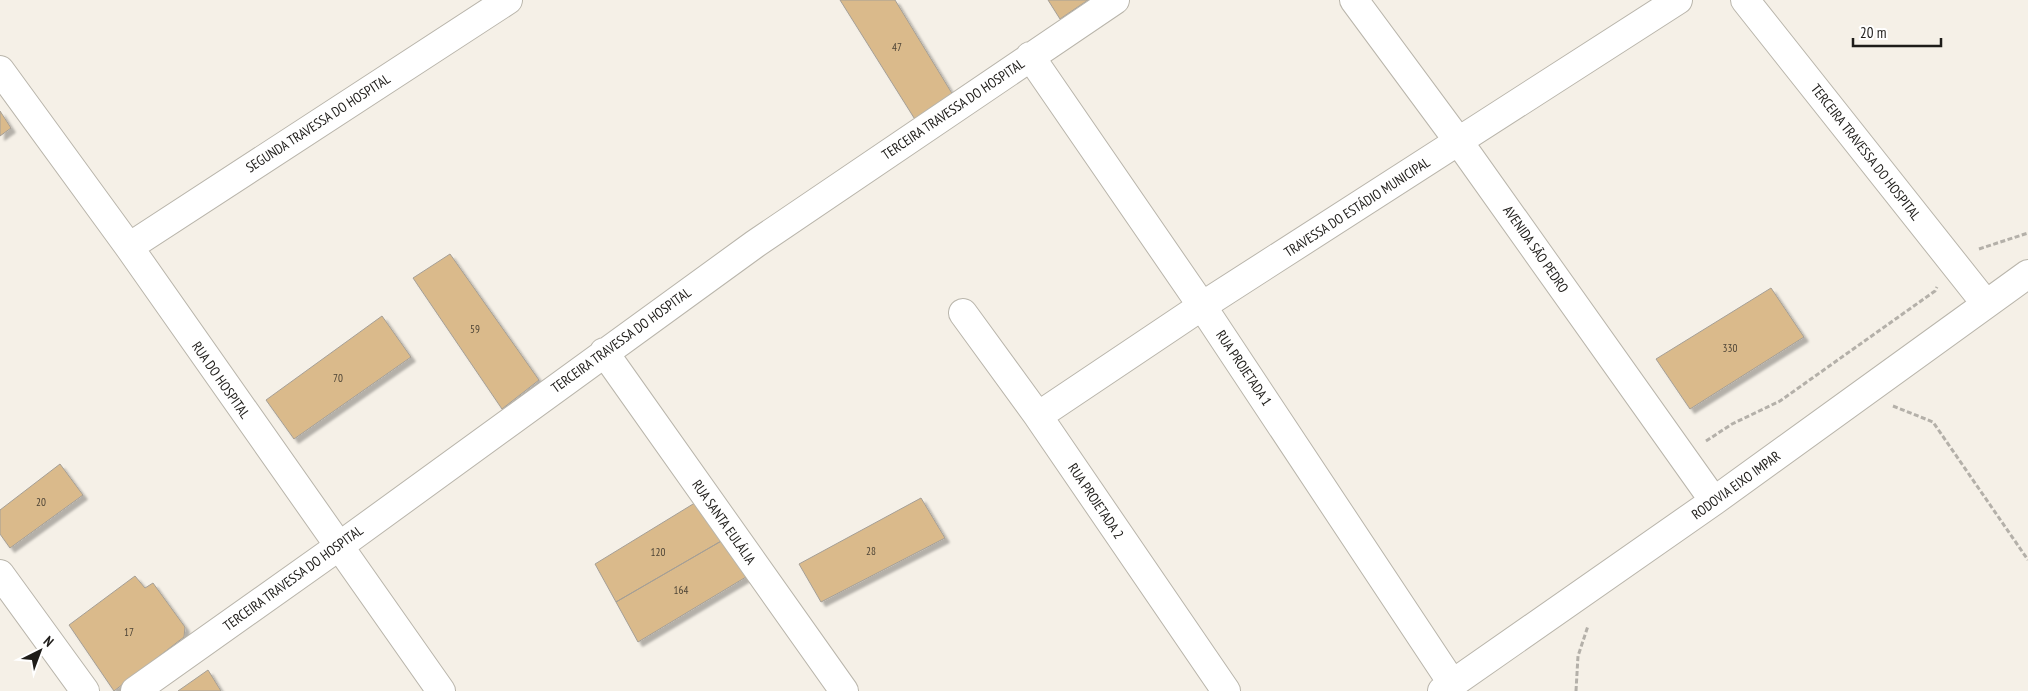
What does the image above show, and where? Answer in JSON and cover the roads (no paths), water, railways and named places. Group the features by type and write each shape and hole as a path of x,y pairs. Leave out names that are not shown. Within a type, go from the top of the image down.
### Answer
{"street":[{"name":"SEGUNDA TRAVESSA DO HOSPITAL","path":"129,247 508,0"},
{"name":"TERCEIRA TRAVESSA DO HOSPITAL","path":"135,691 338,547 755,244 1115,0"},
{"name":"AVENIDA SÃO PEDRO","path":"1354,0 1459,142 1714,501"},
{"name":"TRAVESSA DO ESTÁDIO MUNICIPAL","path":"1038,416 1202,306 1678,0"},
{"name":"TERCEIRA TRAVESSA DO HOSPITAL","path":"1745,0 1986,304"},
{"name":"RUA PROJETADA 1","path":"1030,56 1202,306 1447,687"},
{"name":"RUA DO HOSPITAL","path":"0,70 129,247 441,691"},
{"name":"RODOVIA EIXO IMPAR","path":"1447,687 1714,501 2028,274"},
{"name":"RUA PROJETADA 2","path":"963,313 1038,416 1226,691"},
{"name":"RUA SANTA EULÁLIA","path":"604,352 844,691"},
{"path":"0,574 85,691"}]}
